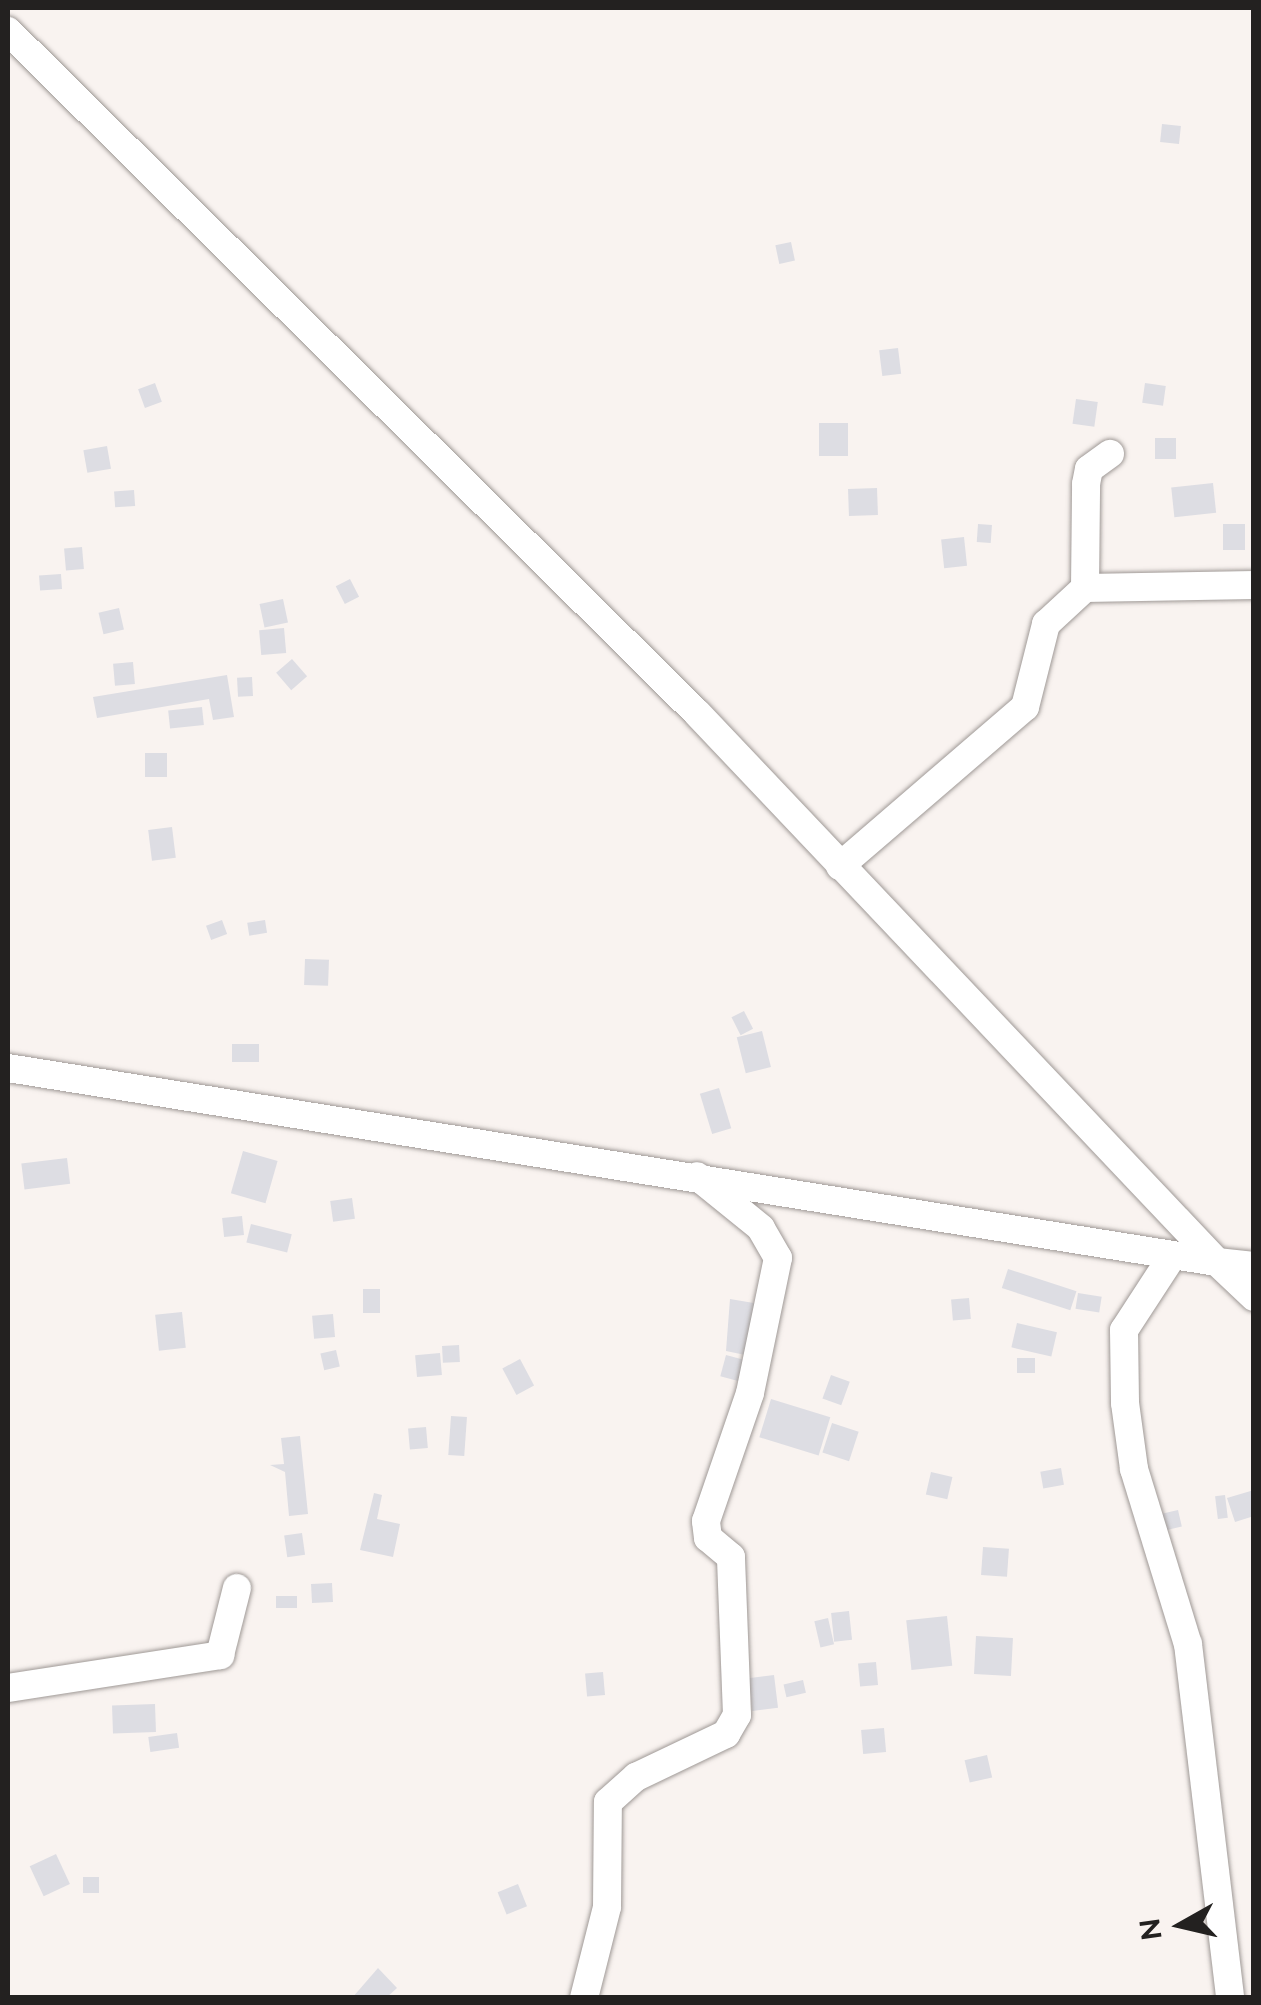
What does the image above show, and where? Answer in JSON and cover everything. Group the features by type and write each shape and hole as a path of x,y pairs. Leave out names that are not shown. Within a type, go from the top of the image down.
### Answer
{"street":[{"path":"8,32 840,866 1254,1297"},
{"path":"1086,588 1086,484 1110,454"},
{"path":"840,866 941,770 1017,718 1046,624 1086,588 1254,585"},
{"path":"8,1068 696,1175 1172,1258 1254,1266"},
{"path":"584,1998 607,1907 608,1802 636,1778 726,1734 736,1715 731,1557 708,1538 706,1520 750,1393 778,1258 761,1228 696,1175"},
{"path":"1172,1258 1124,1330 1125,1403 1134,1468 1188,1644 1230,1998"},
{"path":"8,1688 220,1655 237,1588"}],"building":[{"path":"1162,124 1181,126 1179,144 1160,142"},
{"path":"791,242 795,261 779,264 775,245"},
{"path":"898,348 901,374 882,376 879,350"},
{"path":"155,383 162,402 145,408 138,389"},
{"path":"1145,383 1166,386 1163,406 1142,403"},
{"path":"1076,399 1098,402 1094,427 1073,424"},
{"path":"819,423 848,423 848,456 819,456"},
{"path":"1155,438 1176,438 1176,459 1155,459"},
{"path":"107,446 111,469 87,473 83,450"},
{"path":"1213,483 1216,513 1174,517 1171,487"},
{"path":"877,488 878,515 849,516 848,489"},
{"path":"134,490 135,506 115,507 114,491"},
{"path":"978,524 992,525 991,543 977,542"},
{"path":"1223,524 1245,524 1245,550 1223,550"},
{"path":"964,537 967,566 944,568 941,539"},
{"path":"82,547 84,569 66,570 64,549"},
{"path":"61,574 62,589 40,590 39,576"},
{"path":"350,579 359,597 345,604 336,586"},
{"path":"283,599 288,622 265,627 260,604"},
{"path":"119,608 124,629 103,634 99,613"},
{"path":"284,628 286,653 261,655 259,630"},
{"path":"292,659 307,676 291,690 276,673"},
{"path":"133,662 135,684 115,686 113,664"},
{"path":"227,675 234,717 213,720 209,699 97,718 93,697"},
{"path":"252,677 253,696 238,697 237,678"},
{"path":"202,707 204,725 170,728 168,711"},
{"path":"145,753 167,753 167,777 145,777"},
{"path":"172,827 176,858 152,861 148,830"},
{"path":"222,920 227,934 211,940 206,926"},
{"path":"265,920 267,933 249,936 247,923"},
{"path":"305,959 329,960 328,986 304,985"},
{"path":"744,1011 753,1029 741,1035 732,1017"},
{"path":"762,1031 771,1067 746,1073 737,1037"},
{"path":"232,1044 259,1044 259,1062 232,1062"},
{"path":"719,1088 731,1128 712,1134 700,1094"},
{"path":"243,1151 278,1161 265,1203 231,1193"},
{"path":"67,1158 70,1184 25,1189 21,1164"},
{"path":"352,1198 355,1219 333,1222 330,1201"},
{"path":"242,1216 244,1235 224,1237 222,1218"},
{"path":"251,1224 292,1234 287,1253 246,1242"},
{"path":"1008,1269 1076,1291 1070,1310 1002,1288"},
{"path":"363,1289 380,1289 380,1313 363,1313"},
{"path":"1078,1293 1102,1297 1099,1313 1075,1309"},
{"path":"969,1298 971,1319 953,1320 951,1300"},
{"path":"730,1299 765,1305 755,1357 726,1351"},
{"path":"182,1312 186,1348 159,1351 155,1315"},
{"path":"333,1314 335,1337 314,1339 312,1316"},
{"path":"1017,1323 1057,1332 1051,1357 1011,1347"},
{"path":"459,1345 460,1362 443,1363 442,1346"},
{"path":"336,1350 340,1367 324,1370 320,1354"},
{"path":"440,1353 442,1375 417,1377 415,1355"},
{"path":"726,1355 752,1362 746,1383 720,1376"},
{"path":"1017,1358 1035,1358 1035,1373 1017,1373"},
{"path":"520,1359 534,1385 516,1395 502,1368"},
{"path":"831,1375 850,1382 841,1405 822,1398"},
{"path":"771,1399 830,1417 819,1455 759,1437"},
{"path":"451,1416 467,1417 464,1456 448,1455"},
{"path":"832,1423 859,1432 849,1461 822,1452"},
{"path":"426,1427 428,1448 410,1449 408,1429"},
{"path":"300,1436 308,1514 289,1516 285,1472 270,1465 284,1464 281,1438"},
{"path":"1061,1468 1064,1485 1043,1488 1040,1472"},
{"path":"931,1472 952,1477 947,1499 926,1494"},
{"path":"1254,1490 1254,1516 1235,1522 1227,1498"},
{"path":"374,1493 382,1495 377,1519 400,1524 393,1557 360,1550"},
{"path":"1225,1495 1228,1518 1218,1519 1215,1496"},
{"path":"1178,1510 1182,1527 1160,1532 1157,1515"},
{"path":"302,1533 305,1555 287,1557 284,1536"},
{"path":"983,1547 1009,1549 1007,1577 981,1575"},
{"path":"332,1583 333,1602 312,1603 311,1584"},
{"path":"276,1596 297,1596 297,1608 276,1608"},
{"path":"849,1611 852,1640 834,1642 831,1613"},
{"path":"947,1616 952,1666 911,1670 906,1620"},
{"path":"828,1618 834,1644 820,1647 814,1621"},
{"path":"976,1636 1013,1638 1011,1676 974,1674"},
{"path":"876,1662 878,1685 860,1686 858,1664"},
{"path":"603,1672 605,1695 587,1696 585,1674"},
{"path":"774,1675 778,1708 752,1711 748,1678"},
{"path":"803,1680 806,1693 786,1697 784,1684"},
{"path":"155,1704 156,1732 113,1733 112,1706"},
{"path":"884,1728 886,1752 863,1754 861,1730"},
{"path":"177,1733 179,1748 150,1752 148,1737"},
{"path":"987,1755 992,1777 970,1783 965,1760"},
{"path":"56,1854 70,1884 44,1896 30,1866"},
{"path":"83,1877 99,1877 99,1893 83,1893"},
{"path":"518,1884 527,1906 507,1914 498,1892"},
{"path":"378,1968 397,1988 386,1998 352,1998"}]}
